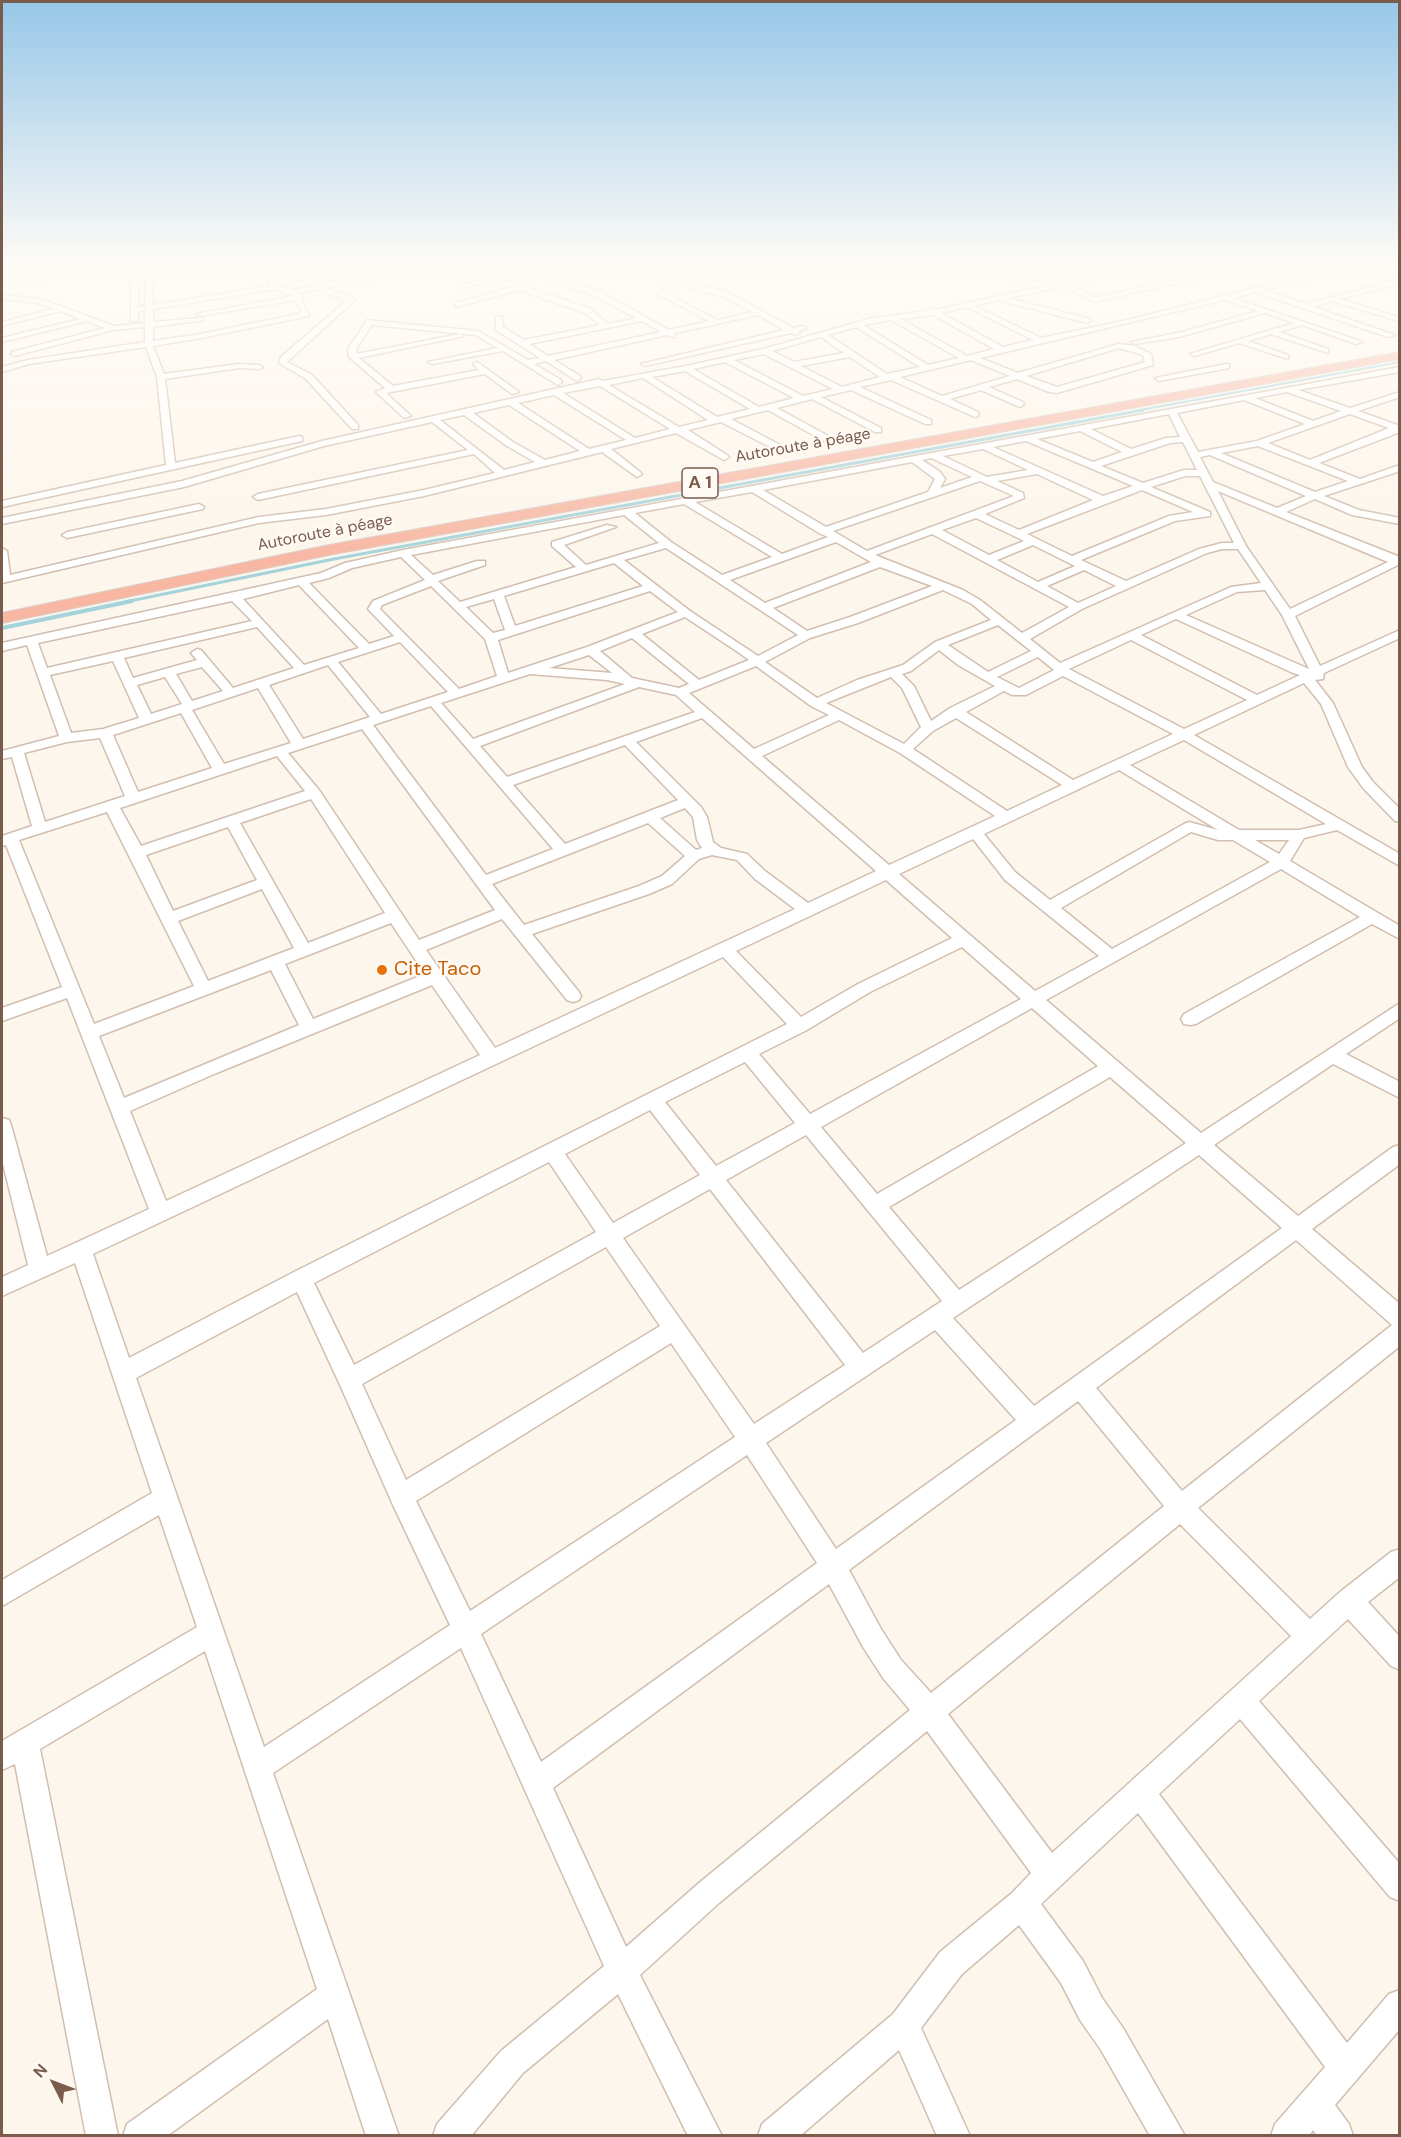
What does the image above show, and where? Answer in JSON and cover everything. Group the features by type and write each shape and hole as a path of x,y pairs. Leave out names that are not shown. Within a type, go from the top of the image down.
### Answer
{"highway":[{"name":"A 1","path":"2,609 267,554 1324,363"},
{"name":"Autoroute à péage","path":"2,618 329,550 1358,363"}],"street":[{"path":"2,369 25,363"},
{"path":"156,363 161,377 171,467"},
{"path":"284,363 308,376 355,427"},
{"path":"360,363 391,389"},
{"path":"432,363 450,378"},
{"path":"474,363 515,392"},
{"path":"527,363 556,387 635,442"},
{"path":"553,363 580,378 596,383 724,457"},
{"path":"637,365 646,363"},
{"path":"2,504 515,392 596,383 709,363"},
{"path":"732,363 802,399"},
{"path":"788,363 928,422"},
{"path":"793,365 805,363"},
{"path":"865,363 887,376 975,414"},
{"path":"918,363 927,368"},
{"path":"3,580 68,536 123,510 199,507 259,520 426,496 502,474 680,431 887,376 952,363"},
{"path":"981,363 1053,390 1061,390 1150,363"},
{"path":"941,399 1063,363"},
{"path":"1159,378 1226,366 1217,363"},
{"path":"161,377 245,365 259,367"},
{"path":"686,368 757,410"},
{"path":"2,647 325,576 349,565 403,553 632,516 688,502 1400,369"},
{"path":"407,416 380,392 486,371"},
{"path":"2,521 68,536 199,507 260,462 322,444 510,402 580,378 605,372"},
{"path":"643,375 720,420 779,448"},
{"path":"981,387 1020,404"},
{"path":"1287,390 1398,429"},
{"path":"1196,455 1259,443 1400,394"},
{"path":"813,396 878,430"},
{"path":"1244,398 1313,424"},
{"path":"510,402 589,453"},
{"path":"769,407 827,439"},
{"path":"1172,411 1241,546 1288,615 1354,767 1400,818"},
{"path":"466,412 510,444 545,464"},
{"path":"433,419 502,474"},
{"path":"1082,428 1130,452"},
{"path":"1310,463 1398,429"},
{"path":"1028,438 1206,514"},
{"path":"1094,465 1169,440 1187,439"},
{"path":"1259,443 1361,483"},
{"path":"984,446 1102,500"},
{"path":"605,449 637,474"},
{"path":"258,497 476,451"},
{"path":"1211,453 1356,513 1400,521"},
{"path":"866,555 1019,498 1019,495 932,456"},
{"path":"914,459 936,473 940,479 932,493"},
{"path":"259,474 260,462"},
{"path":"1277,512 1338,486 1361,483 1400,468"},
{"path":"823,531 932,493 981,479 1038,471"},
{"path":"1018,534 1102,500 1184,473 1204,473"},
{"path":"1210,484 1397,561"},
{"path":"259,485 259,520"},
{"path":"756,490 880,563 943,586 976,602 1063,671 1184,734 1400,861"},
{"path":"688,502 781,558"},
{"path":"68,536 123,510 199,507"},
{"path":"977,514 1126,586"},
{"path":"1071,560 1173,518 1225,514"},
{"path":"632,516 667,544 806,634"},
{"path":"583,568 556,544 632,516"},
{"path":"933,530 1078,607"},
{"path":"722,579 836,538"},
{"path":"989,559 1033,541"},
{"path":"457,606 667,544"},
{"path":"1020,639 1078,607 1212,547 1241,546"},
{"path":"2,551 3,580"},
{"path":"403,553 491,638 503,677"},
{"path":"614,558 686,613 758,660 771,673 816,703 904,750 1006,817"},
{"path":"1288,615 1397,561"},
{"path":"455,693 376,613 374,606 430,581 481,563"},
{"path":"765,606 880,563"},
{"path":"1040,585 1083,566"},
{"path":"301,581 367,649"},
{"path":"680,692 758,660 806,634 854,620 943,586"},
{"path":"939,645 962,662 1011,691 1021,693 1063,671 1064,666 1081,657 1235,589 1269,586"},
{"path":"491,638 651,587"},
{"path":"498,594 511,631"},
{"path":"235,597 302,670"},
{"path":"161,1213 72,990 6,839 591,650 686,613"},
{"path":"1178,615 1297,670 1313,675"},
{"path":"816,703 861,683 916,664 939,645 998,621"},
{"path":"43,674 260,623"},
{"path":"2,1287 1400,633"},
{"path":"634,634 698,685"},
{"path":"1132,636 1257,700"},
{"path":"2,755 66,738 105,733 401,638"},
{"path":"31,640 66,738"},
{"path":"187,640 232,694"},
{"path":"591,650 634,681"},
{"path":"989,676 1039,652"},
{"path":"117,657 147,720"},
{"path":"331,661 483,882 573,996"},
{"path":"130,683 205,662"},
{"path":"529,670 574,672 634,681 680,692 1400,1318"},
{"path":"168,672 220,770"},
{"path":"894,673 908,686 928,728"},
{"path":"471,745 634,681"},
{"path":"262,684 299,744"},
{"path":"904,750 928,728 1004,686"},
{"path":"432,700 562,850"},
{"path":"956,711 1072,786"},
{"path":"504,783 705,713"},
{"path":"753,755 837,716"},
{"path":"105,733 133,798"},
{"path":"627,740 689,801 700,817 704,840 712,850"},
{"path":"279,750 314,794 435,977 492,1058"},
{"path":"18,751 40,828"},
{"path":"1119,764 1400,934"},
{"path":"137,853 314,794"},
{"path":"483,882 689,801"},
{"path":"111,805 204,989"},
{"path":"1188,807 1189,827"},
{"path":"650,817 694,856"},
{"path":"232,821 264,883 304,951"},
{"path":"1050,907 1189,827 1218,835 1299,835 1339,825"},
{"path":"975,832 1010,876 1112,957"},
{"path":"349,1379 1282,862 1299,835"},
{"path":"522,932 644,890 667,880 694,856 712,850 742,857 760,875 786,892 806,910"},
{"path":"169,918 264,883"},
{"path":"416,948 505,912"},
{"path":"89,1033 394,916"},
{"path":"1190,1019 1371,918"},
{"path":"123,1373 301,1279 553,1153 799,1026 864,988 964,939"},
{"path":"725,949 799,1026"},
{"path":"275,962 309,1028"},
{"path":"119,1108 435,977"},
{"path":"2,1015 72,990"},
{"path":"257,1768 465,1628 1200,1144 1400,1009"},
{"path":"747,1052 957,1303"},
{"path":"1332,1055 1400,1090"},
{"path":"875,1205 1112,1067"},
{"path":"653,1100 860,1367"},
{"path":"2,1125 7,1161 40,1269"},
{"path":"553,1153 751,1440 833,1566 872,1638 892,1669 929,1711 1050,1874"},
{"path":"537,1782 1400,1153"},
{"path":"81,1250 383,2136"},
{"path":"301,1279 349,1379 401,1497 537,1782 622,1971 706,2136"},
{"path":"937,1316 1032,1421"},
{"path":"401,1497 675,1329"},
{"path":"449,2136 512,2062 622,1971 709,1893 929,1711 1400,1332"},
{"path":"1081,1387 1181,1508 1310,1637"},
{"path":"2,1594 166,1498"},
{"path":"774,2136 904,2025 951,1963 1022,1903 1050,1874 1349,1601 1400,1561"},
{"path":"1349,1601 1400,1657"},
{"path":"102,2136 14,1749 212,1633"},
{"path":"1242,1701 1400,1887"},
{"path":"1140,1792 1345,2067"},
{"path":"1022,1903 1072,1972 1090,2009 1112,2039 1169,2136"},
{"path":"139,2136 335,1995"},
{"path":"1287,2136 1400,2005"},
{"path":"904,2025 954,2136"},
{"path":"1314,2104 1337,2136"}],"waterway":[{"path":"1135,411 1396,363"},
{"path":"125,602 334,559 1143,410"},
{"path":"2,628 132,601"}],"place":[{"name":"Cite Taco","path":"382,970"}]}
